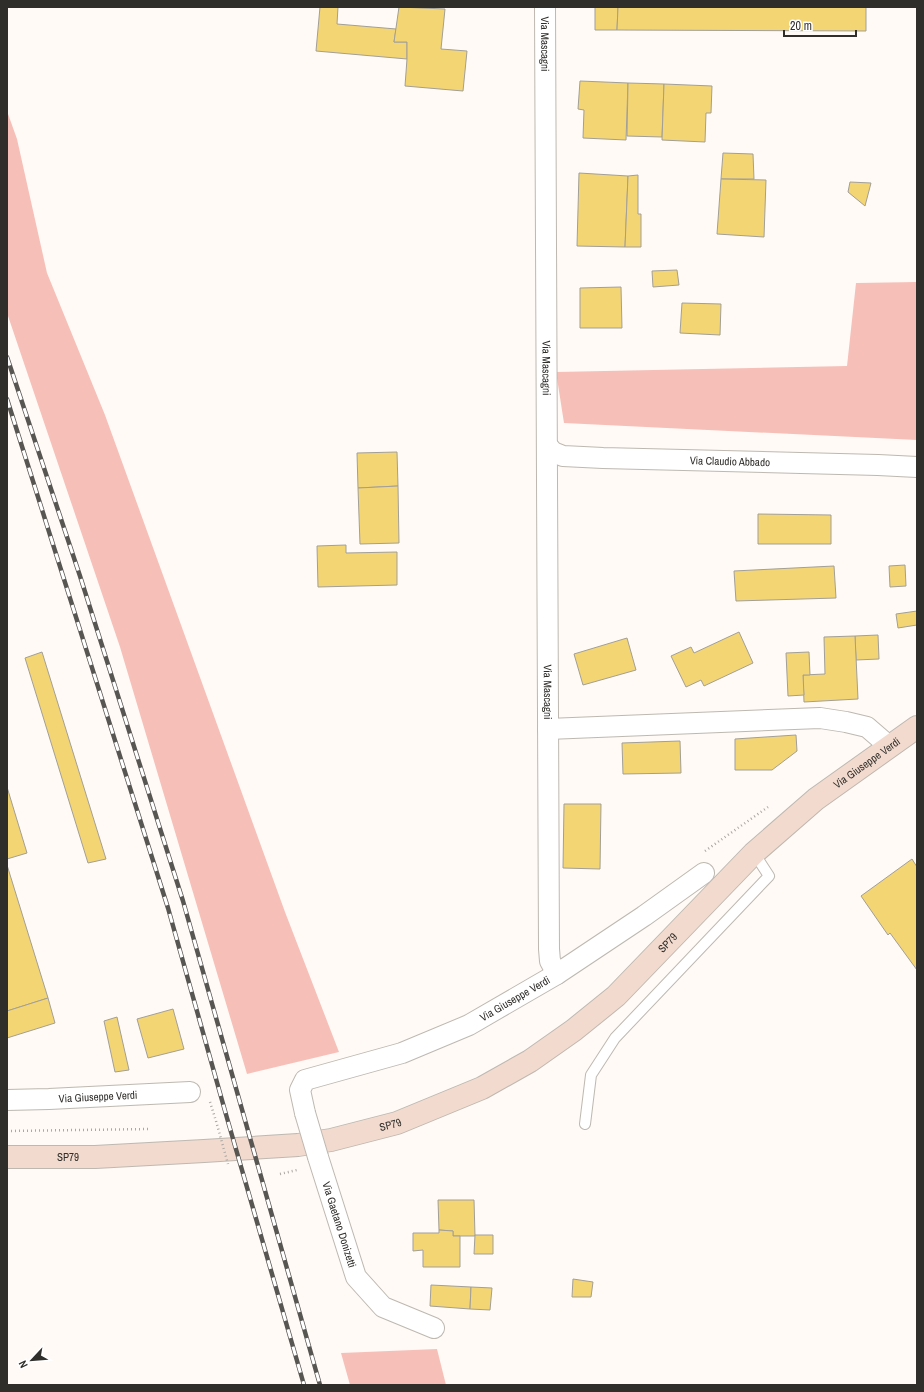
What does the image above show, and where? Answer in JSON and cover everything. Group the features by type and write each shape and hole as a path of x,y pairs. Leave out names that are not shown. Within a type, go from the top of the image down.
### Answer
{"main road":[{"name":"Via Giuseppe Verdi","path":"754,853 816,799 917,727"},
{"name":"SP79","path":"7,1157 95,1157 298,1145 331,1140 397,1123 482,1088 530,1061 574,1030 616,996 754,853"}],"street":[{"name":"Via Mascagni","path":"545,7 549,949 550,961 557,974"},
{"name":"Via Claudio Abbado","path":"547,445 553,452 564,456 579,457 878,465 917,468"},
{"name":"Via Mascagni","path":"548,729 820,718 867,727 889,746"},
{"name":"Via Giuseppe Verdi","path":"305,1080 402,1053 469,1025 557,974 644,916 704,873"},
{"name":"Via Gaetano Donizetti","path":"305,1080 300,1090 305,1113 356,1277 383,1308 434,1328"},
{"name":"Via Giuseppe Verdi","path":"7,1100 190,1092"}],"lane":[{"path":"585,1124 590,1075 615,1038 769,876 754,853"}],"path":[{"path":"216,1121 228,1164"}],"shaded area":[{"path":"7,111 17,139 47,273 105,415 285,912 339,1052 247,1074 120,647 7,313"},
{"path":"917,282 917,440 564,423 556,372 847,366 856,283"},
{"path":"437,1349 446,1385 350,1385 341,1353"}],"building":[{"path":"320,7 338,7 337,24 396,29 394,42 407,42 407,59 316,51"},
{"path":"399,7 445,9 441,49 467,51 463,91 405,86 407,42 394,42"},
{"path":"595,7 618,7 617,30 595,30"},
{"path":"618,7 866,7 866,31 617,30"},
{"path":"580,81 628,83 626,140 583,138 584,110 578,109"},
{"path":"628,83 664,84 662,137 627,136"},
{"path":"664,84 712,86 711,113 706,113 705,142 662,140"},
{"path":"723,153 753,154 754,179 721,179"},
{"path":"579,173 628,176 625,247 577,246"},
{"path":"638,175 638,214 641,214 641,247 625,247 628,176"},
{"path":"721,179 766,180 764,237 717,234"},
{"path":"850,182 871,183 865,206 848,192"},
{"path":"677,270 679,285 653,287 652,271"},
{"path":"621,287 622,328 580,328 580,288"},
{"path":"682,303 721,304 720,335 680,333"},
{"path":"397,452 398,486 358,488 357,453"},
{"path":"398,486 399,543 360,544 358,488"},
{"path":"758,514 831,515 831,544 758,544"},
{"path":"346,545 346,553 397,552 397,585 318,587 317,546"},
{"path":"905,565 906,586 890,587 889,566"},
{"path":"834,566 836,598 736,601 734,571"},
{"path":"917,611 917,625 898,628 896,614"},
{"path":"739,632 753,663 704,686 701,680 686,687 671,656 691,647 694,653"},
{"path":"878,635 879,659 856,660 855,636"},
{"path":"855,636 858,699 804,702 803,675 825,674 824,637"},
{"path":"627,638 636,670 583,685 574,654"},
{"path":"42,652 106,859 88,863 25,658"},
{"path":"809,652 810,675 803,675 804,695 788,696 786,653"},
{"path":"796,735 797,751 772,770 735,770 735,739"},
{"path":"680,741 681,773 623,774 622,743"},
{"path":"7,787 27,853 7,859"},
{"path":"564,804 601,804 600,869 563,868"},
{"path":"912,859 917,867 917,970 890,933 888,935 861,896"},
{"path":"7,865 48,998 7,1011"},
{"path":"48,998 55,1023 7,1038 7,1011"},
{"path":"173,1009 184,1049 148,1058 137,1019"},
{"path":"117,1017 129,1070 115,1072 104,1021"},
{"path":"438,1200 474,1200 475,1236 453,1236 453,1231 439,1230"},
{"path":"439,1230 453,1231 453,1236 460,1236 460,1267 423,1267 423,1250 413,1251 413,1233 439,1233"},
{"path":"475,1235 493,1235 493,1254 474,1254"},
{"path":"573,1279 593,1282 591,1297 572,1297"},
{"path":"431,1285 471,1287 470,1309 430,1306"},
{"path":"471,1287 492,1288 490,1310 470,1309"}],"railway":[{"path":"7,357 80,576 183,901 320,1385"},
{"path":"7,399 168,908 304,1385"}]}
